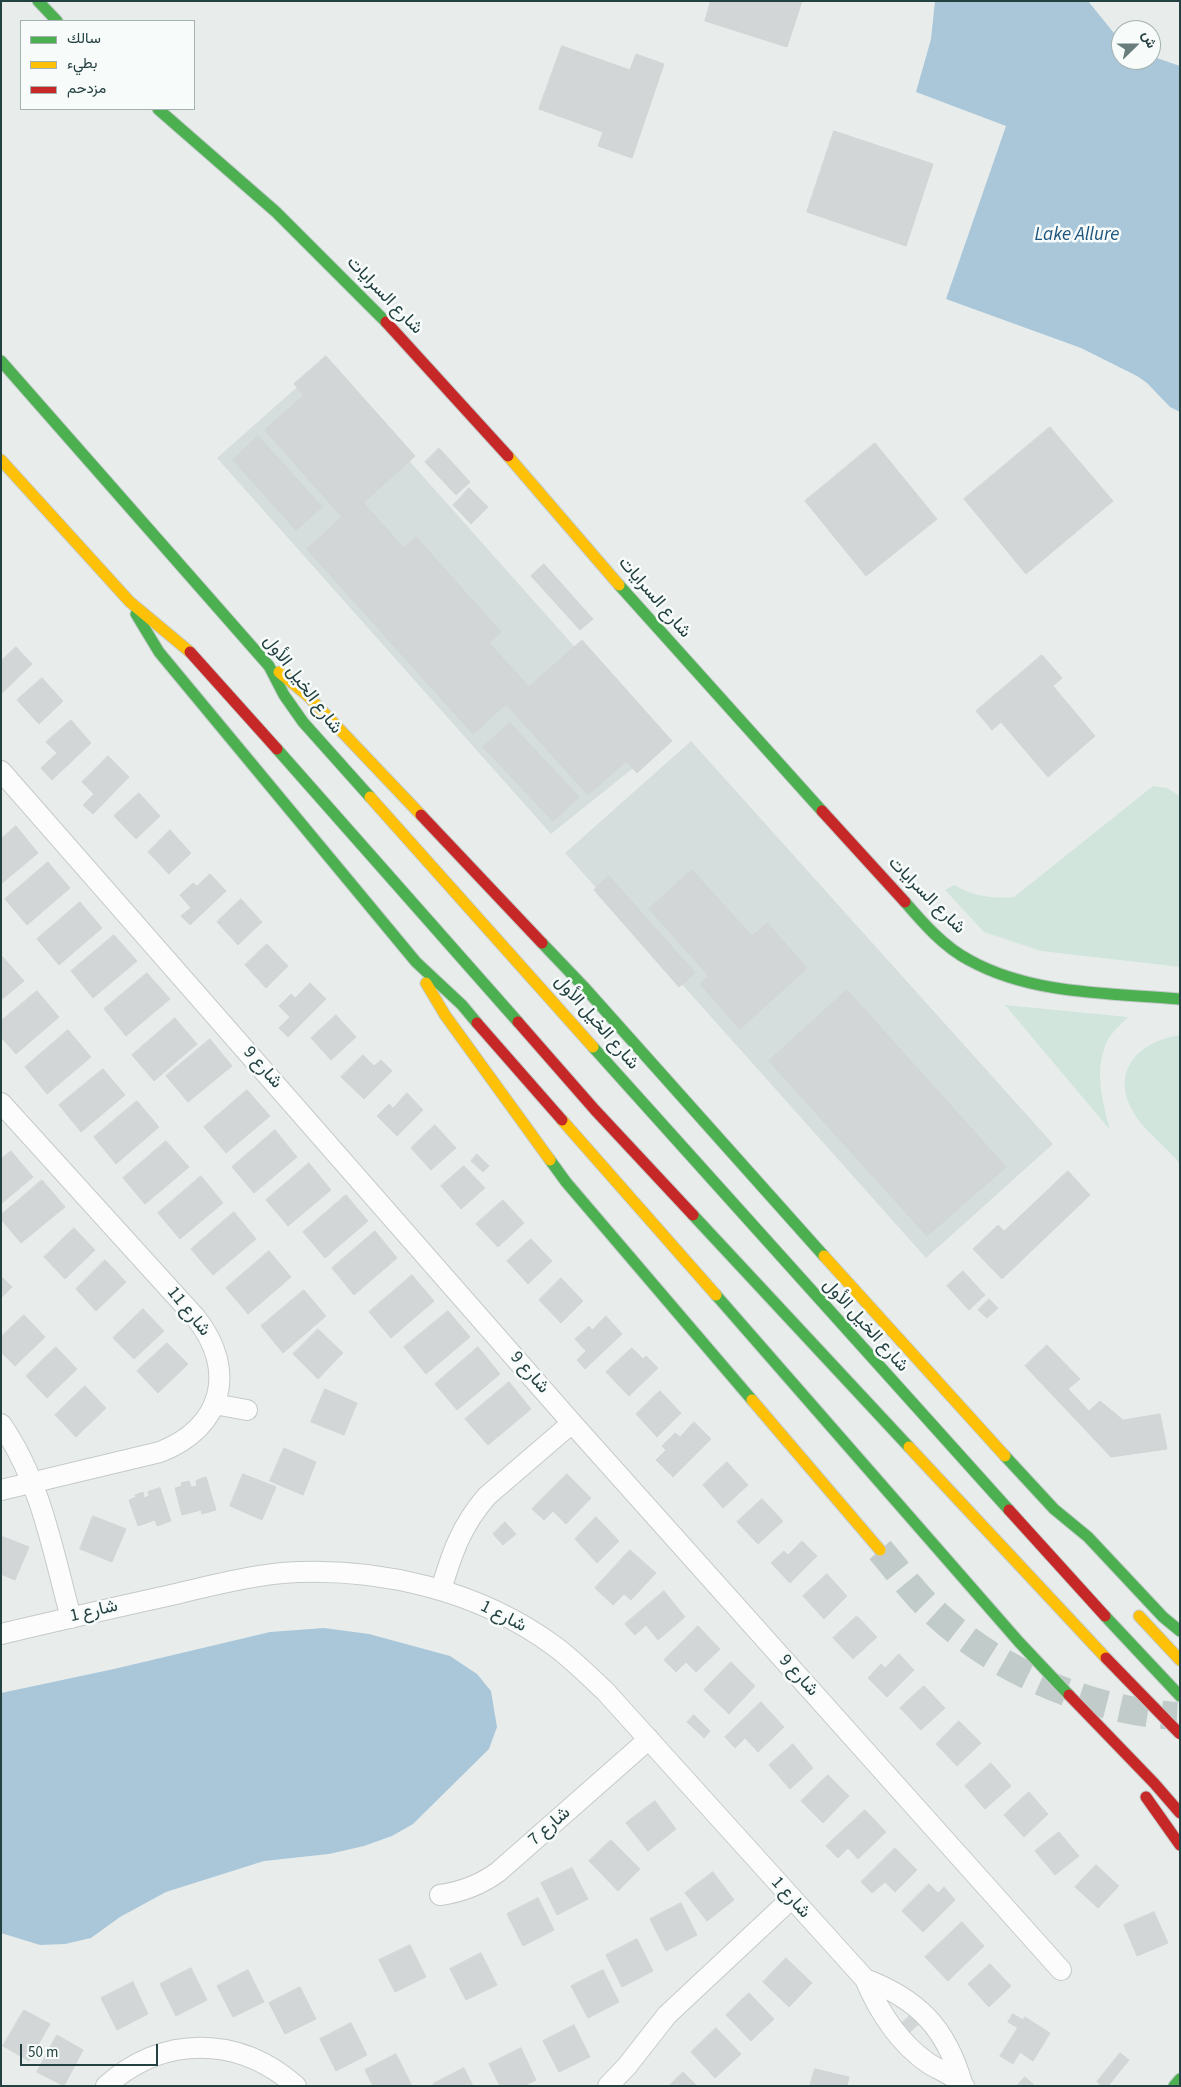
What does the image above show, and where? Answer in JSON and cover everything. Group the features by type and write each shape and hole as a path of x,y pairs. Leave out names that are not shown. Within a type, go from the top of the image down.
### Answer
{"main road":[{"path":"38,1 56,20"},
{"name":"شارع السرايات","path":"159,110 276,212 373,308 485,428 652,623 931,931 968,960 1013,979 1061,989 1180,999"},
{"name":"شارع الخيل الأول","path":"1,362 269,666 284,695 303,722 796,1276 1180,1696"},
{"path":"1,460 130,602 154,620 199,660 608,1124 1106,1658 1180,1734"},
{"path":"130,602 159,652 416,962 462,1005 1019,1642 1127,1757 1148,1776 1180,1813"},
{"path":"269,666 308,696 536,934 694,1108 912,1355 1054,1509 1088,1537 1162,1617 1180,1631"},
{"path":"416,962 445,1015 566,1182 880,1550"},
{"path":"1054,1509 1078,1545"},
{"path":"1130,1605 1180,1660"},
{"path":"1127,1757 1140,1787 1180,1845"},
{"path":"1174,2086 1180,2079"}],"street":[{"name":"شارع 9","path":"1,771 572,1423 1061,1970"},
{"name":"شارع 11","path":"1,1103 208,1333 216,1350 219,1368 219,1386 214,1404 205,1421 193,1435 177,1446 160,1452 1,1490"},
{"path":"214,1404 247,1410"},
{"path":"441,1590 457,1541 475,1509 487,1496 572,1423"},
{"path":"1,1424 24,1460 33,1482 71,1618"},
{"name":"شارع 1","path":"1,1634 227,1582 280,1574 327,1572 367,1575 405,1581 441,1590 471,1601 501,1614 557,1648 605,1690 791,1899 865,1979"},
{"name":"شارع 7","path":"440,1895 464,1890 492,1876 649,1739"},
{"path":"608,2086 627,2066 667,2015 791,1899"},
{"path":"865,1979 902,1996 928,2017 943,2037 955,2059 963,2084"},
{"path":"865,1979 875,2001 903,2041 927,2062 963,2084"},
{"path":"106,2086 121,2072 144,2059 169,2050 195,2047 221,2048 247,2055 270,2067 296,2086"}],"shaded area":[{"path":"323,364 662,745 551,834 217,458"},
{"path":"691,741 1053,1144 926,1258 565,853"}],"green space":[{"path":"1153,786 1167,788 1180,796 1180,967 1041,951 984,932 945,890 954,885 983,896 998,898 1014,897"},
{"path":"1005,1005 1128,1017 1109,1038 1101,1060 1100,1084 1110,1130"},
{"path":"1180,1035 1180,1164 1140,1122 1130,1106 1125,1091 1125,1078 1129,1065 1148,1046 1163,1039"}],"water":[{"name":"Lake Allure","path":"935,1 1088,1 1111,29 1111,70 1161,70 1161,59 1180,66 1180,412 1170,407 1147,383 1137,376 1081,348 946,299 1006,126 916,92 931,39"},
{"path":"324,1628 369,1634 450,1656 477,1674 491,1691 497,1727 489,1749 413,1824 392,1836 364,1846 329,1854 264,1861 166,1892 120,1917 91,1938 65,1944 40,1945 1,1933 1,1693 114,1669 270,1632"}],"building":[{"path":"711,1 802,1 787,47 705,21"},
{"path":"562,46 630,70 636,54 664,64 632,158 598,146 603,132 539,109"},
{"path":"834,131 933,164 906,246 807,212"},
{"path":"326,356 415,456 363,503 404,548 416,537 501,632 489,643 529,687 582,640 672,741 637,773 626,761 588,795 506,704 473,734 307,549 342,517 265,430 304,395 294,384"},
{"path":"1050,427 1113,501 1026,574 964,499"},
{"path":"258,436 322,507 296,530 233,460"},
{"path":"875,443 937,519 866,576 805,501"},
{"path":"439,448 470,482 456,495 425,462"},
{"path":"469,488 488,507 481,514 462,496"},
{"path":"462,496 481,514 471,524 453,505"},
{"path":"544,564 593,619 580,630 531,576"},
{"path":"16,647 32,664 1,694 1,661"},
{"path":"1042,655 1062,678 1053,686 1095,736 1048,777 1001,722 992,730 976,711"},
{"path":"42,678 63,701 39,724 17,700"},
{"path":"71,720 91,743 52,780 41,768 57,753 46,742"},
{"path":"510,723 579,797 553,821 483,747"},
{"path":"108,756 129,777 93,814 83,805 94,794 82,782"},
{"path":"139,793 160,816 136,839 114,816"},
{"path":"16,826 38,853 1,884 1,839"},
{"path":"170,830 191,853 169,874 148,852"},
{"path":"48,862 70,888 27,925 5,899"},
{"path":"692,870 752,936 767,923 807,968 740,1029 700,984 709,976 649,909"},
{"path":"210,874 226,891 190,925 181,916 191,908 180,895 193,883 197,886"},
{"path":"609,876 695,973 679,987 594,890"},
{"path":"241,899 262,922 238,945 217,922"},
{"path":"80,902 102,928 59,965 37,939"},
{"path":"114,935 137,961 93,998 71,971"},
{"path":"267,944 288,966 266,988 245,965"},
{"path":"1,955 24,981 1,1000"},
{"path":"147,973 170,999 126,1036 104,1009"},
{"path":"310,983 326,999 288,1037 279,1028 290,1017 279,1006 291,994 295,998"},
{"path":"847,990 1006,1167 927,1236 769,1061"},
{"path":"37,991 59,1017 16,1054 1,1037 1,1021"},
{"path":"336,1015 356,1037 331,1060 311,1038"},
{"path":"175,1018 197,1044 154,1081 132,1055"},
{"path":"68,1030 91,1057 47,1094 25,1067"},
{"path":"210,1039 232,1066 188,1102 166,1076"},
{"path":"363,1055 374,1066 381,1060 392,1071 364,1099 341,1077"},
{"path":"103,1069 125,1095 81,1132 59,1105"},
{"path":"247,1090 270,1116 226,1153 204,1127"},
{"path":"407,1093 423,1110 397,1136 377,1116 389,1104 393,1108"},
{"path":"137,1101 159,1127 116,1164 94,1137"},
{"path":"435,1125 456,1148 431,1170 411,1148"},
{"path":"275,1130 297,1157 254,1193 232,1167"},
{"path":"166,1141 189,1167 145,1204 123,1178"},
{"path":"11,1151 33,1177 1,1204 1,1159"},
{"path":"477,1154 489,1166 483,1172 471,1161"},
{"path":"309,1163 331,1190 288,1226 266,1200"},
{"path":"464,1166 485,1188 461,1209 441,1186"},
{"path":"1068,1171 1090,1195 1002,1279 973,1249 998,1225 1004,1231"},
{"path":"201,1176 223,1203 180,1239 158,1213"},
{"path":"42,1180 65,1207 21,1243 1,1219 1,1215"},
{"path":"346,1195 368,1221 325,1258 303,1232"},
{"path":"503,1200 524,1223 498,1247 476,1224"},
{"path":"234,1212 256,1239 213,1275 191,1249"},
{"path":"74,1228 95,1250 65,1279 44,1257"},
{"path":"375,1231 397,1258 354,1295 332,1268"},
{"path":"531,1239 552,1261 528,1284 507,1261"},
{"path":"269,1251 291,1277 248,1314 226,1288"},
{"path":"105,1260 126,1282 96,1311 76,1289"},
{"path":"963,1271 985,1295 969,1310 947,1286"},
{"path":"412,1275 434,1301 391,1338 369,1312"},
{"path":"1,1276 12,1287 1,1298"},
{"path":"561,1278 583,1301 561,1323 539,1300"},
{"path":"304,1290 326,1316 283,1353 261,1326"},
{"path":"989,1299 998,1308 987,1318 978,1310"},
{"path":"143,1309 164,1331 134,1359 113,1338"},
{"path":"448,1311 470,1337 426,1374 404,1347"},
{"path":"24,1315 45,1337 15,1366 1,1352 1,1337"},
{"path":"606,1316 622,1334 585,1369 577,1360 586,1351 575,1339 589,1326 592,1330"},
{"path":"318,1329 343,1353 318,1379 293,1354"},
{"path":"167,1343 188,1364 158,1393 137,1371"},
{"path":"1047,1345 1080,1379 1068,1389 1089,1411 1100,1401 1123,1420 1160,1414 1167,1449 1111,1457 1025,1366"},
{"path":"56,1347 77,1369 47,1398 26,1376"},
{"path":"478,1347 500,1374 457,1410 435,1384"},
{"path":"632,1348 643,1359 646,1356 658,1368 629,1396 606,1372"},
{"path":"509,1382 531,1409 488,1445 465,1419"},
{"path":"85,1386 106,1408 76,1437 55,1415"},
{"path":"325,1389 357,1403 344,1435 311,1422"},
{"path":"660,1391 681,1413 657,1437 636,1414"},
{"path":"694,1422 711,1439 673,1477 656,1460 666,1450 662,1446 675,1433 680,1437"},
{"path":"284,1448 316,1462 303,1495 270,1481"},
{"path":"727,1462 748,1485 723,1508 703,1485"},
{"path":"243,1474 276,1487 262,1520 230,1506"},
{"path":"567,1474 591,1498 566,1524 553,1511 544,1520 532,1509"},
{"path":"206,1477 216,1510 202,1514 201,1510 182,1515 175,1488 182,1486 181,1483 189,1481 191,1487 197,1486 196,1481"},
{"path":"160,1488 171,1521 157,1526 155,1520 138,1526 129,1500 143,1492 144,1498 149,1496 148,1492"},
{"path":"762,1499 783,1521 758,1544 737,1522"},
{"path":"93,1516 126,1529 112,1562 80,1549"},
{"path":"596,1517 619,1541 597,1563 575,1539"},
{"path":"505,1522 516,1534 503,1545 493,1534"},
{"path":"1,1536 29,1547 15,1580 1,1574"},
{"path":"802,1541 817,1556 790,1583 771,1563 784,1551 788,1555"},
{"path":"630,1550 656,1573 631,1600 624,1594 613,1605 595,1588"},
{"path":"827,1574 847,1596 824,1619 803,1596"},
{"path":"664,1591 685,1617 658,1640 646,1625 635,1635 625,1624"},
{"path":"857,1616 877,1637 853,1659 833,1638"},
{"path":"698,1626 720,1649 696,1672 686,1662 676,1672 664,1660"},
{"path":"899,1654 914,1670 887,1697 868,1678 881,1664 885,1668"},
{"path":"731,1662 755,1686 729,1714 704,1690"},
{"path":"924,1686 945,1708 921,1730 900,1708"},
{"path":"761,1702 784,1727 758,1752 745,1738 735,1748 725,1737"},
{"path":"694,1715 710,1731 704,1738 687,1722"},
{"path":"959,1721 981,1743 957,1766 936,1744"},
{"path":"793,1744 813,1768 790,1789 769,1765"},
{"path":"991,1763 1011,1786 985,1809 965,1786"},
{"path":"828,1775 849,1796 823,1823 801,1801"},
{"path":"1029,1792 1048,1814 1024,1837 1004,1815"},
{"path":"655,1801 676,1829 648,1851 626,1823"},
{"path":"865,1810 886,1832 858,1859 848,1848 838,1858 826,1846"},
{"path":"1059,1832 1079,1856 1055,1875 1035,1851"},
{"path":"611,1840 640,1869 618,1891 589,1861"},
{"path":"895,1848 917,1870 895,1892 885,1882 872,1893 861,1882"},
{"path":"1096,1865 1119,1886 1098,1908 1075,1887"},
{"path":"572,1868 588,1899 557,1915 541,1883"},
{"path":"713,1872 734,1900 707,1921 685,1893"},
{"path":"929,1884 938,1893 944,1887 955,1900 923,1932 902,1911"},
{"path":"538,1898 554,1930 523,1946 507,1914"},
{"path":"681,1903 697,1935 666,1951 650,1919"},
{"path":"1154,1912 1168,1943 1137,1956 1124,1925"},
{"path":"962,1922 984,1946 948,1981 925,1957"},
{"path":"637,1939 653,1971 622,1987 606,1955"},
{"path":"410,1945 426,1977 395,1992 379,1960"},
{"path":"481,1953 497,1985 466,2000 450,1969"},
{"path":"786,1958 812,1983 789,2007 763,1982"},
{"path":"990,1964 1011,1986 989,2007 968,1984"},
{"path":"191,1968 207,2000 176,2016 160,1984"},
{"path":"248,1970 264,2002 233,2017 217,1986"},
{"path":"603,1970 619,2002 588,2018 571,1986"},
{"path":"133,1982 148,2014 117,2030 101,1998"},
{"path":"300,1987 316,2019 285,2034 269,2003"},
{"path":"749,1993 774,2019 751,2041 726,2015"},
{"path":"24,2010 50,2024 29,2061 3,2046"},
{"path":"914,2012 922,2021 910,2032 902,2023"},
{"path":"1013,2014 1023,2020 1018,2028 1008,2022"},
{"path":"1025,2017 1050,2033 1033,2061 1020,2052 1013,2064 1000,2056"},
{"path":"351,2023 367,2055 336,2071 320,2039"},
{"path":"574,2025 590,2057 559,2072 543,2041"},
{"path":"716,2028 741,2054 715,2078 691,2052"},
{"path":"57,2035 83,2050 64,2086 37,2072"},
{"path":"521,2048 536,2080 524,2086 500,2086 489,2064"},
{"path":"1120,2053 1129,2060 1108,2086 1102,2086 1097,2082"},
{"path":"396,2054 412,2086 373,2086 365,2070"},
{"path":"464,2068 473,2086 434,2086 433,2084"},
{"path":"815,2069 849,2077 847,2086 810,2086"},
{"path":"683,2072 697,2086 669,2086"},
{"path":"1025,2077 1035,2086 1017,2086"}],"tunnel":[{"path":"880,1550 911,1588 947,1624 1006,1664 1039,1681 1073,1695 1142,1712 1177,1716"}],"traffic: fast":[{"path":"38,1 56,20"},
{"path":"159,110 276,212 386,322"},
{"path":"1,361 269,666 284,695 303,722 370,797"},
{"path":"619,585 822,811"},
{"path":"136,614 159,652 416,962 462,1005 477,1023"},
{"path":"277,749 518,1022"},
{"path":"905,902 951,948 969,960 993,971 1045,986 1099,993 1180,999"},
{"path":"542,943 584,987 824,1256"},
{"path":"593,1047 1009,1510"},
{"path":"550,1160 566,1182 752,1400"},
{"path":"693,1215 909,1447"},
{"path":"716,1295 1019,1642 1069,1695"},
{"path":"1005,1456 1054,1509 1088,1537 1163,1617 1180,1631"},
{"path":"1105,1616 1180,1696"},
{"path":"1174,2086 1180,2079"}],"traffic: slow":[{"path":"508,456 619,585"},
{"path":"1,460 130,602 190,652"},
{"path":"279,672 308,696 421,815"},
{"path":"370,797 593,1047"},
{"path":"426,983 445,1015 550,1160"},
{"path":"562,1120 716,1295"},
{"path":"824,1256 1005,1456"},
{"path":"752,1400 880,1550"},
{"path":"909,1447 1106,1658"},
{"path":"1139,1616 1180,1660"}],"traffic: jam":[{"path":"386,322 508,456"},
{"path":"190,652 277,749"},
{"path":"822,811 905,902"},
{"path":"421,815 542,943"},
{"path":"518,1022 595,1110 693,1215"},
{"path":"477,1023 562,1120"},
{"path":"1009,1510 1105,1616"},
{"path":"1106,1658 1180,1734"},
{"path":"1069,1695 1154,1783 1180,1813"},
{"path":"1146,1797 1180,1845"}]}
